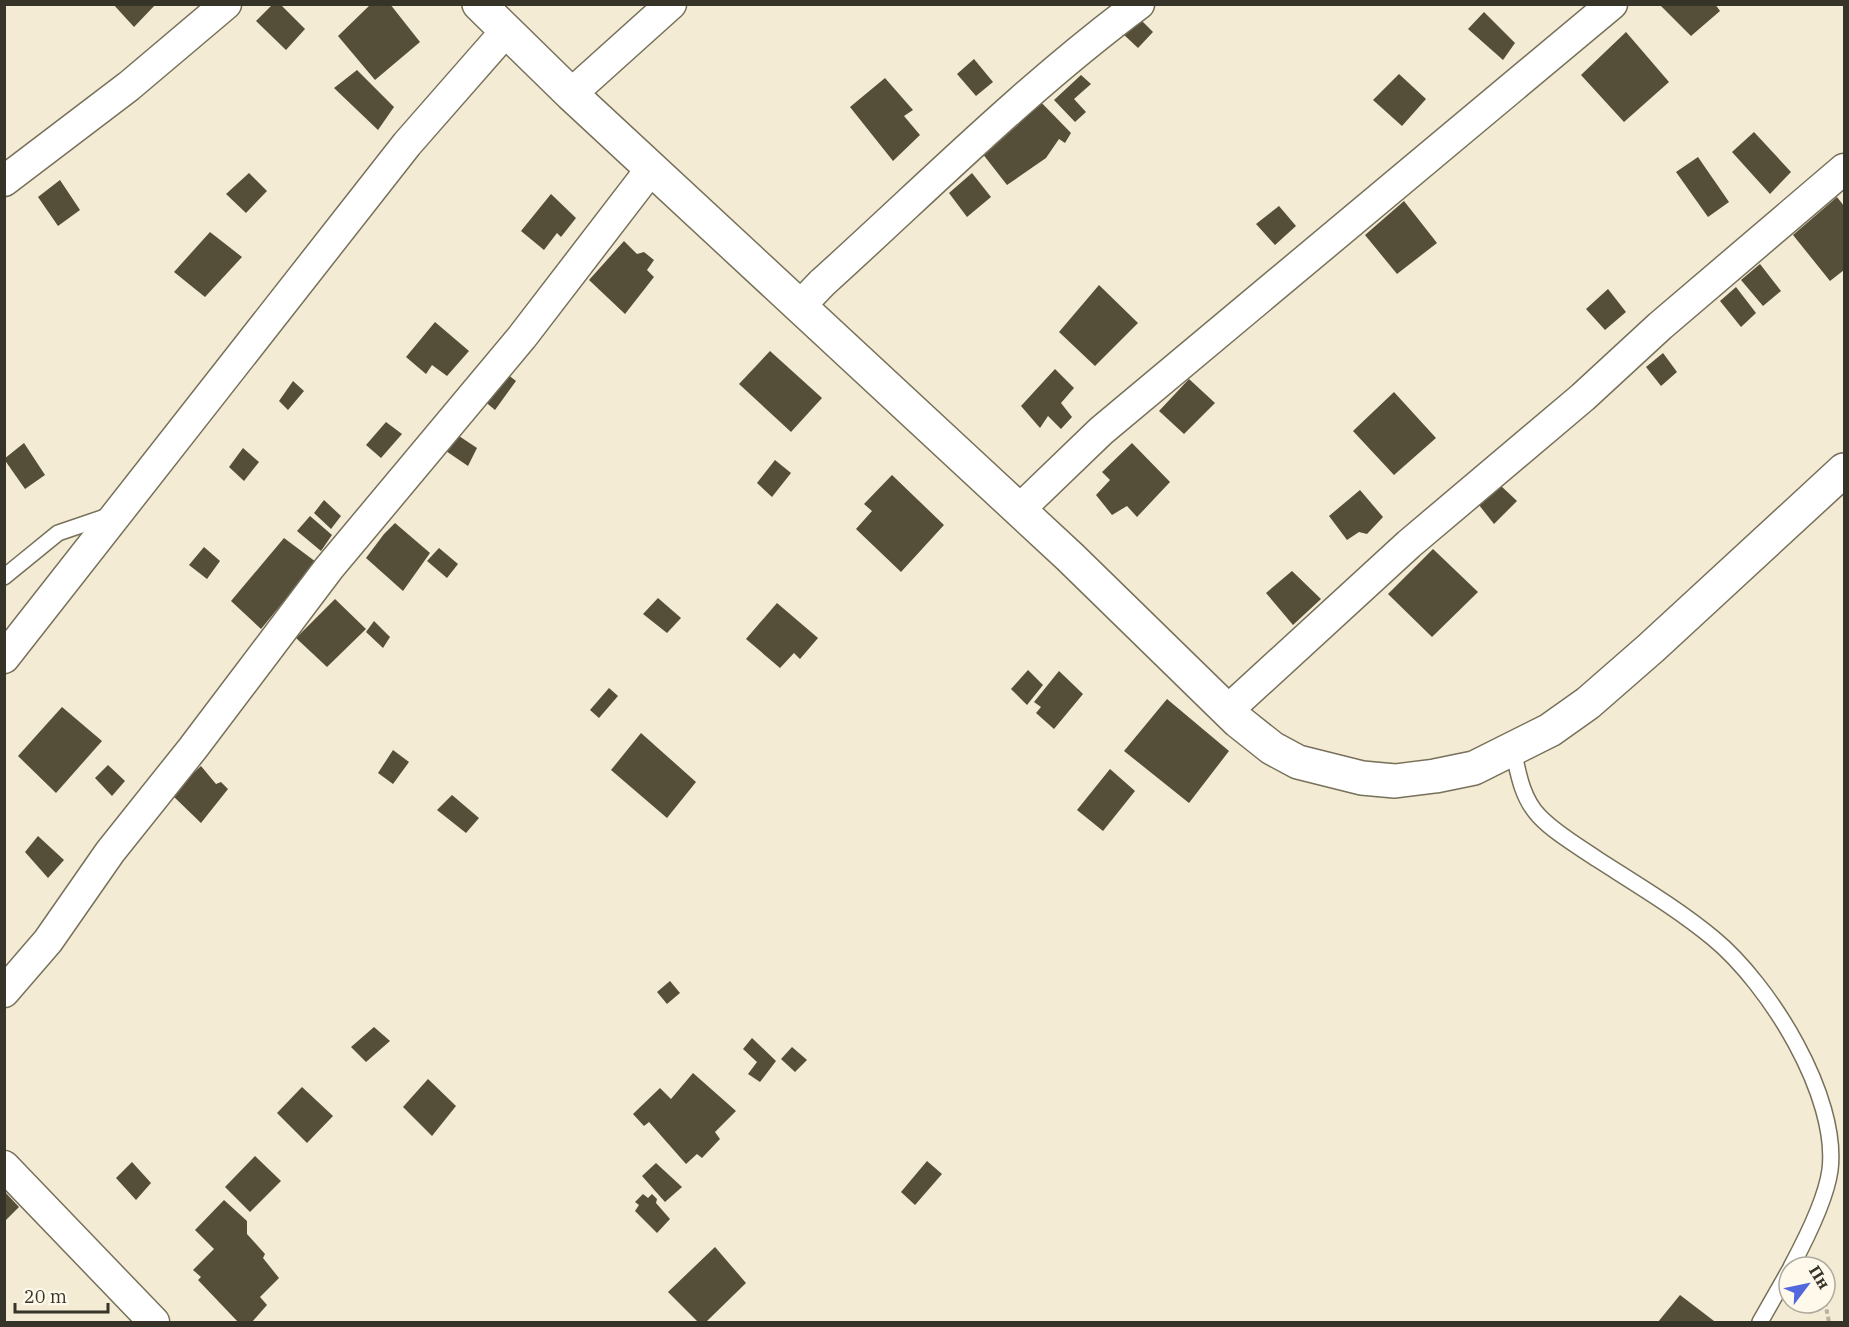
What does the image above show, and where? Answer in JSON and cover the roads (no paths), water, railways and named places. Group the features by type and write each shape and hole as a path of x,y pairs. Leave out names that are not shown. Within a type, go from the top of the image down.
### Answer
{"street":[{"path":"4,181 129,86 226,4"},
{"path":"480,4 651,170 1019,510 1227,711 1272,748 1298,762 1362,778 1395,781 1474,768 1513,750 1550,730 1588,703 1845,470"},
{"path":"571,94 671,4"},
{"path":"799,307 971,144 1093,39 1139,4"},
{"path":"1019,510 1101,431 1612,4"},
{"path":"4,658 407,144 506,31"},
{"path":"1227,711 1408,544 1583,397 1660,326 1845,169"},
{"path":"4,992 48,941 110,852 193,748 329,568 522,337 651,170"},
{"path":"4,1166 154,1323"}],"lane":[{"path":"4,577 58,533 116,513"},
{"path":"1513,750 1521,788 1538,816 1714,939 1757,985 1812,1071 1827,1129 1830,1170 1820,1203 1796,1255"},
{"path":"1760,1323 1777,1293"}]}
